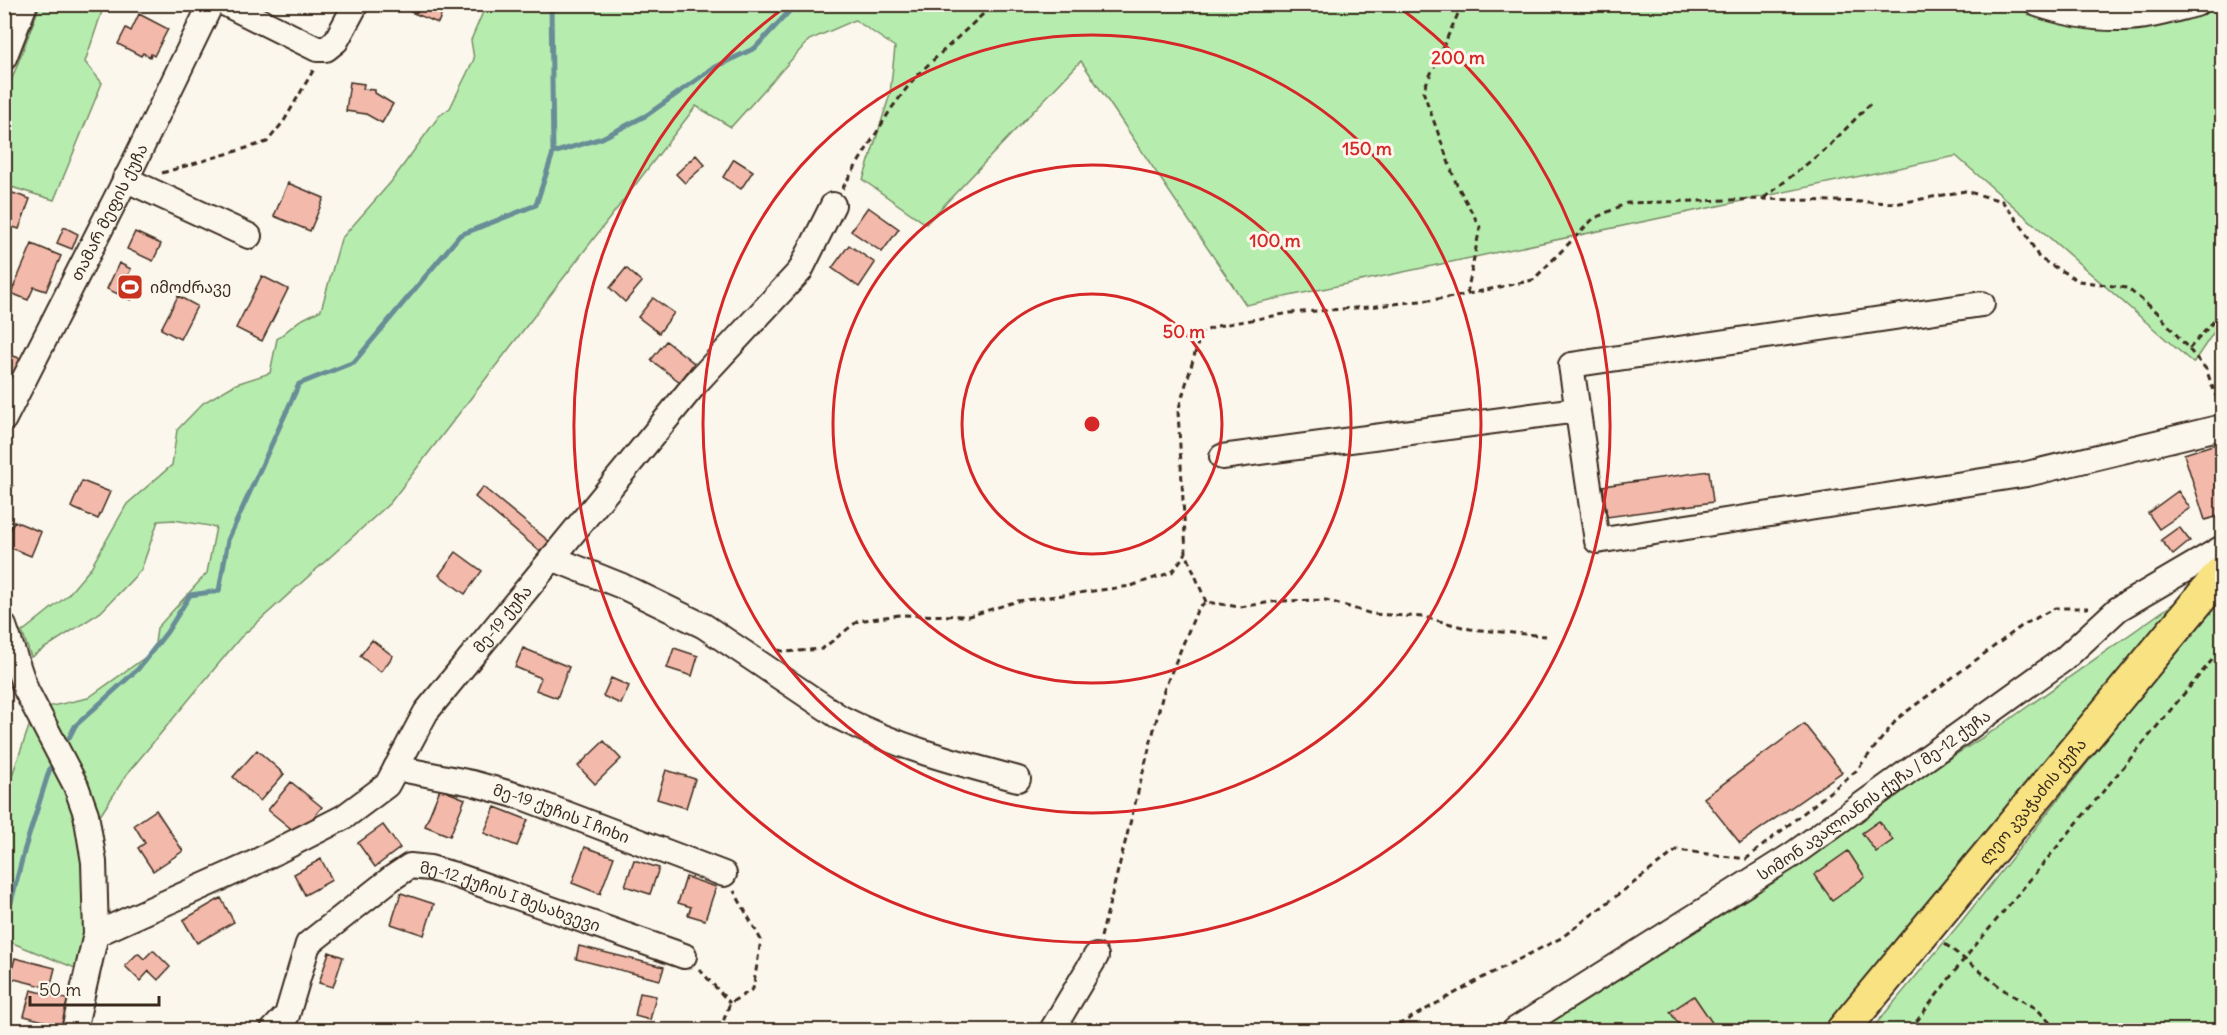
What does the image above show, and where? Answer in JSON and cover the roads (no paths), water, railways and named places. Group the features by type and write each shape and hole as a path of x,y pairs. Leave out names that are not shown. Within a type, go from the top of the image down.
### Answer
{"main road":[{"name":"ლეო კვაჭაძის ქუჩა","path":"1843,1030 2223,572"}],"street":[{"path":"4,58 25,4"},
{"name":"თამარ მეფის ქუჩა","path":"4,419 211,4"},
{"path":"226,4 317,49 326,49 336,41 356,4"},
{"path":"2037,4 2057,11 2123,18 2143,10 2196,4"},
{"path":"125,179 249,236"},
{"name":"მე-19 ქუჩა","path":"96,934 250,865 344,817 387,785 426,712 695,384 800,271 833,205"},
{"path":"1982,304 1571,365 1597,541 2027,474 2223,427"},
{"path":"1222,457 1577,410"},
{"name":"სიმონ ავალიანის ქუჩა / მე-12 ქუჩა","path":"1515,1030 1792,855 2064,659 2118,609 2223,548"},
{"path":"552,558 622,586 704,626 841,718 864,730 941,759 1018,778"},
{"path":"7,641 26,690 76,786 86,814 94,862 96,934 74,1030"},
{"name":"მე-19 ქუჩის I ჩიხი","path":"396,768 472,783 522,797 724,873"},
{"name":"მე-12 ქუჩის I შესახვევი","path":"273,1030 286,1015 308,944 410,866 430,868 454,875 684,956"},
{"path":"1052,1030 1096,956"}],"waterway":[{"path":"69,738 75,726 138,669 167,632 190,595 219,591 228,540 299,384 354,362 460,235 536,205 553,153 551,4"},
{"path":"553,153 602,138 647,115 713,68 755,48 796,4"},
{"path":"4,907 11,902 50,768"}],"place":[{"name":"იმოძრავე","path":"130,287"}]}
